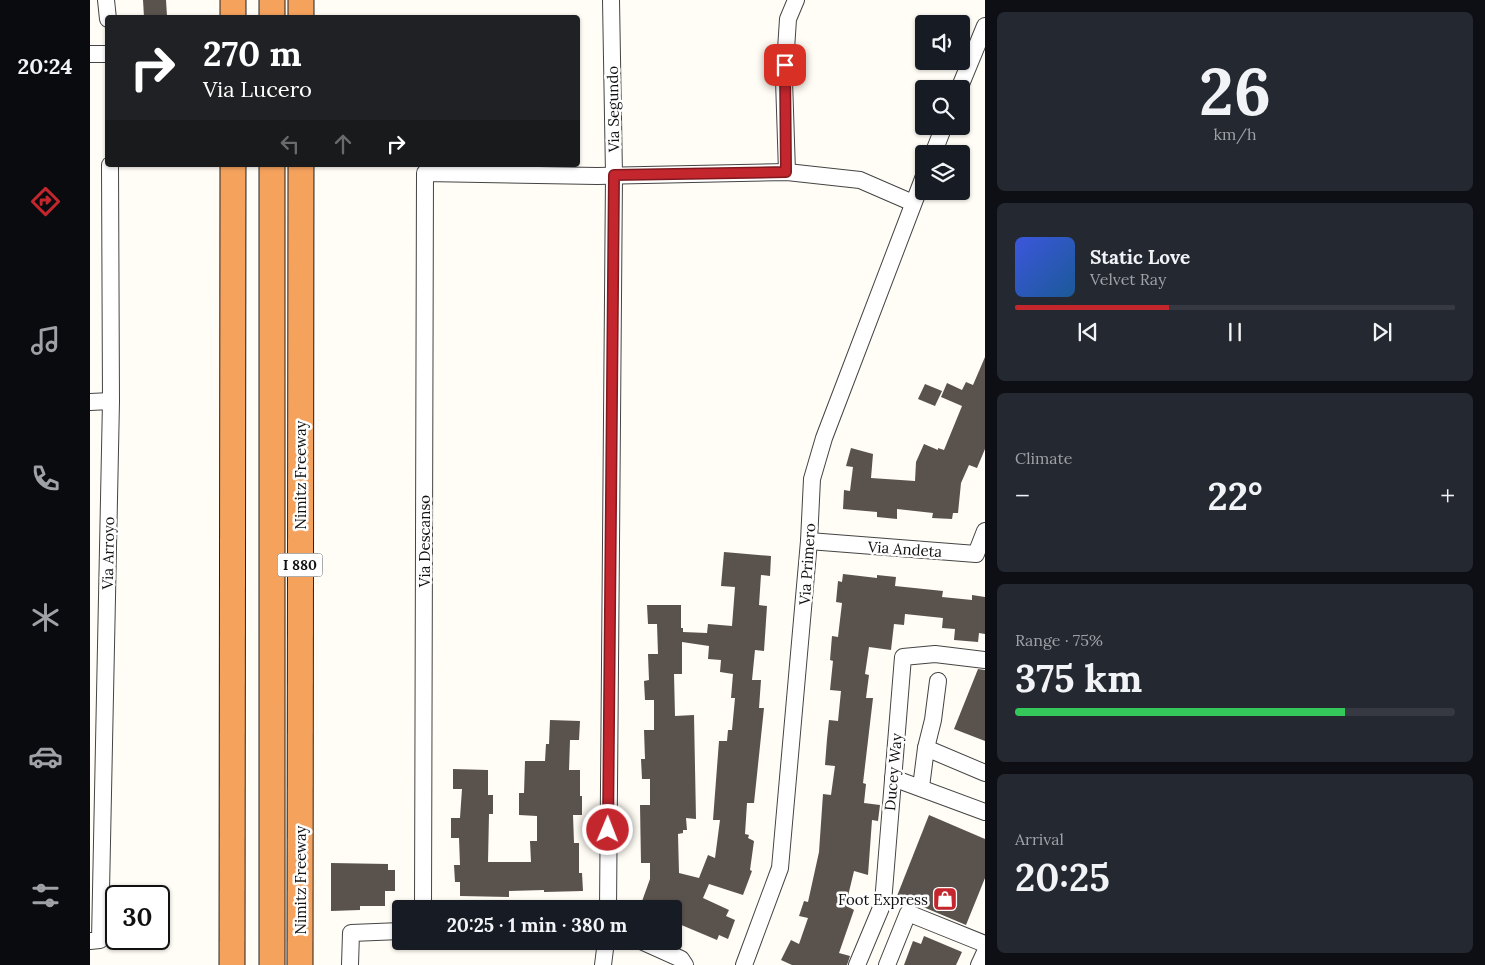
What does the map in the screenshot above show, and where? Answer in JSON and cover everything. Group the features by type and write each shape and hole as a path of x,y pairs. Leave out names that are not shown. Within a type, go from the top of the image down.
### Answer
{"highway":[{"path":"233,0 233,15"},
{"path":"272,0 272,15"},
{"path":"301,0 301,15"},
{"path":"232,965 233,167"},
{"name":"I 880","path":"272,167 272,965"},
{"name":"Nimitz Freeway","path":"300,965 301,167"}],"street":[{"path":"106,0 108,15"},
{"name":"Via Segundo","path":"608,900 614,175 611,0"},
{"path":"786,172 784,80 788,19 796,0"},
{"path":"963,80 985,26"},
{"path":"90,54 105,54"},
{"name":"Via Arroyo","path":"95,940 111,401 110,167"},
{"path":"614,175 786,172 860,180 912,203"},
{"name":"Via Descanso","path":"423,900 425,173 614,175"},
{"name":"Via Primero","path":"744,965 780,868 809,542 812,479 824,438 915,196"},
{"path":"90,402 111,401"},
{"name":"Via Andeta","path":"809,542 976,554 985,531"},
{"name":"Ducey Way","path":"857,965 883,903 903,657 935,654 985,660"},
{"path":"921,787 938,681"},
{"path":"926,748 985,773"},
{"path":"893,778 985,812"},
{"path":"883,903 985,944"},
{"path":"887,965 908,913"},
{"path":"350,965 351,933 392,931"},
{"path":"602,965 604,950"},
{"path":"661,950 681,959 685,965"},
{"path":"979,965 985,952"}],"building":[{"path":"143,0 166,0 167,15 144,15"},
{"path":"985,357 985,449 977,468 969,465 961,483 958,513 953,513 952,519 932,518 933,513 897,509 897,519 877,517 877,512 843,509 844,490 850,491 853,467 846,466 851,448 873,454 871,478 915,481 916,462 924,444 938,450 938,448 944,450 962,406 941,397 947,383 962,390 966,382 973,385"},
{"path":"925,384 942,391 935,406 918,399"},
{"path":"724,552 771,556 770,576 761,575 759,605 767,606 764,651 755,650 752,680 761,680 759,708 764,708 754,803 747,803 745,834 749,835 748,838 754,841 750,870 752,871 743,895 709,884 703,898 729,910 726,916 735,920 728,939 719,935 717,940 682,925 682,900 642,900 650,879 650,863 641,863 640,805 650,805 650,779 642,779 641,759 645,759 644,730 654,730 654,700 645,700 644,681 649,680 648,654 658,654 657,624 648,624 647,605 681,605 681,628 683,628 683,632 707,633 708,624 732,626 735,587 721,586","holes":["682,642 709,646 708,659 721,660 720,672 733,674 731,698 735,698 732,730 728,730 727,741 719,741 713,820 720,820 715,858 708,855 699,878 679,873 678,834 683,833 683,830 687,830 686,818 696,819 694,715 675,716 674,674 682,674"]},
{"path":"843,574 877,578 877,575 896,577 895,586 943,591 942,597 972,600 972,595 985,597 985,634 979,633 978,642 954,640 955,629 942,628 943,618 905,614 904,625 894,624 891,650 869,647 865,674 869,675 866,698 873,698 863,783 866,784 864,803 880,805 878,821 872,820 868,875 854,871 848,896 847,906 854,910 839,953 850,956 847,965 792,965 781,960 791,940 799,944 808,918 799,916 804,901 808,902 819,852 823,794 831,795 835,766 825,765 829,720 838,721 841,691 830,690 833,661 830,660 832,636 838,637 842,603 836,602 838,581 842,582"},
{"path":"978,669 985,670 985,741 954,729"},
{"path":"550,720 580,721 579,740 570,740 569,770 580,770 582,815 573,815 574,843 579,843 579,873 582,873 583,891 509,891 509,897 460,896 460,882 455,882 454,865 460,865 459,838 451,838 451,818 460,818 462,789 453,789 453,769 488,770 488,795 493,795 493,814 489,814 488,862 531,862 530,841 537,841 537,816 519,815 519,793 524,793 525,761 545,761 546,744 549,744"},
{"path":"929,815 985,839 985,878 966,925 897,896"},
{"path":"331,863 388,864 388,870 395,870 395,891 385,891 385,906 360,906 360,910 331,911"},
{"path":"924,936 962,952 956,965 904,965 913,941 921,944"}],"place":[{"name":"Foot Express","path":"945,899"}],"route":[{"path":"608,830 614,175 786,172 785,65"}]}
